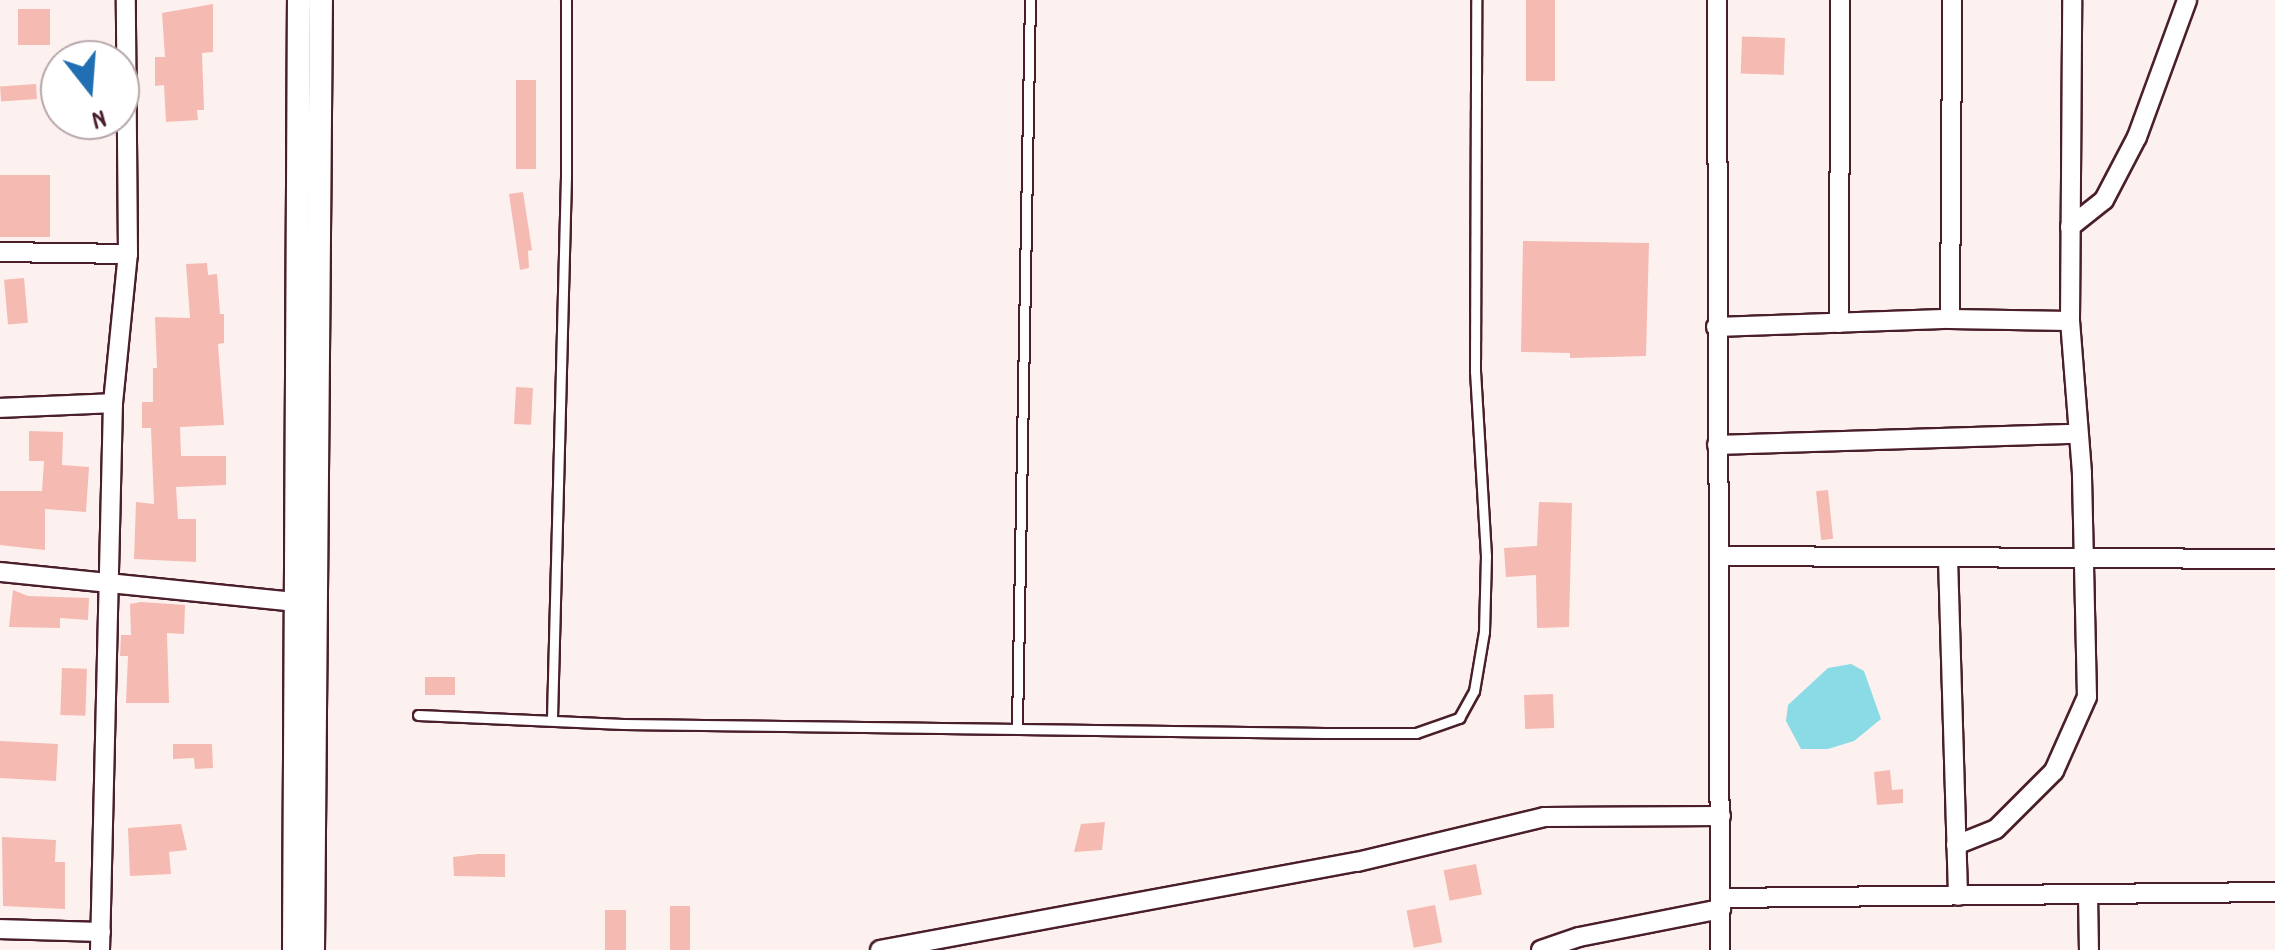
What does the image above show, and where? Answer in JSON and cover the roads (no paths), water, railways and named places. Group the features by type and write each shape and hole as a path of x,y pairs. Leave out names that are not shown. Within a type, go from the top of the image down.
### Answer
{"street":[{"path":"0,928 101,941 114,404 128,254 126,0"},
{"path":"294,950 299,0"},
{"path":"313,950 321,0"},
{"path":"1717,0 1720,950"},
{"path":"1838,323 1840,0"},
{"path":"1950,319 1952,0"},
{"path":"1956,845 1996,829 2054,771 2087,697 2082,474 2070,322 2072,0"},
{"path":"2070,228 2104,200 2137,137 2187,0"},
{"path":"0,252 128,254"},
{"path":"1716,327 1950,319 2070,322"},
{"path":"0,408 114,404"},
{"path":"1717,445 2076,434"},
{"path":"1718,556 2275,559"},
{"path":"1948,558 1958,896"},
{"path":"0,572 296,602"},
{"path":"880,950 1357,862 1544,817 1722,816"},
{"path":"1541,950 1721,904 2275,892"},
{"path":"2088,894 2088,950"}],"lane":[{"path":"552,718 566,216 566,0"},
{"path":"1016,727 1030,0"},
{"path":"418,715 623,724 1416,733 1459,718 1474,690 1484,632 1486,556 1475,371 1476,0"}],"water":[{"path":"1851,664 1864,671 1881,719 1854,741 1828,749 1801,749 1786,721 1788,705 1828,668"}]}
